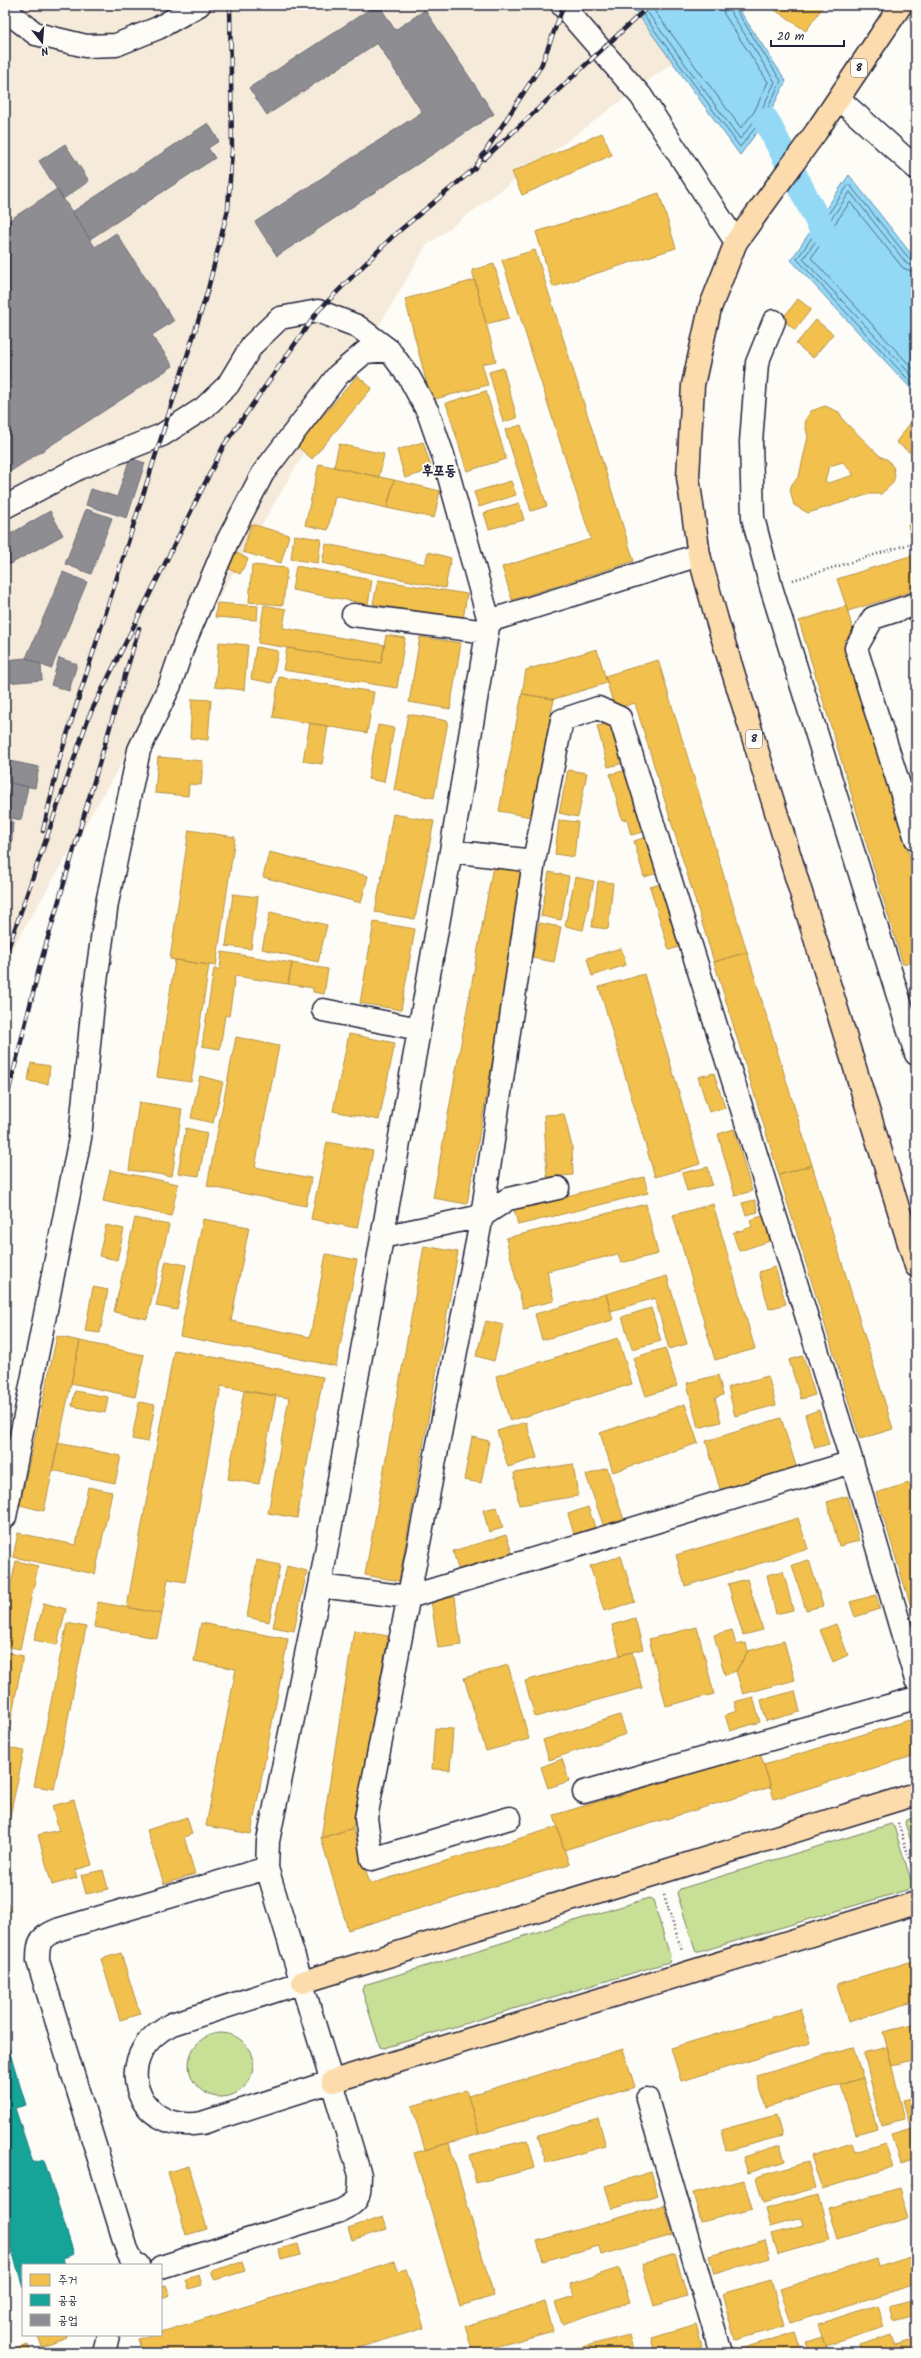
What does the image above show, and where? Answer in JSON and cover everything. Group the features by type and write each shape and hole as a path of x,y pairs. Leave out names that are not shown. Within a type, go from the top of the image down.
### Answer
{"main road":[{"name":"8","path":"901,5 839,99 736,242 710,308 693,385 688,477 699,555 717,620 916,1266"},
{"path":"303,1982 916,1794"},
{"path":"333,2081 916,1903"}],"street":[{"path":"5,10 36,34 86,46 116,45 158,28 200,5"},
{"path":"562,5 641,96 736,242"},
{"path":"839,99 916,168"},
{"path":"5,508 79,468 162,435 204,408 228,385 252,345 280,318 318,312 357,326 389,350 409,377 428,412 443,455 488,627 451,851 320,1586 268,1841 267,1868 333,2081 360,2175 360,2192 354,2204 340,2212 162,2267"},
{"path":"774,321 757,363 751,442 753,518 771,587 916,1054"},
{"path":"5,1517 80,1138 93,1003 107,903 139,750 170,685 185,641 227,542 263,473 338,375 365,352 389,350"},
{"path":"353,615 488,627 699,555"},
{"path":"916,604 872,618 856,648 916,839"},
{"path":"510,1818 372,1859 366,1818 482,1216 534,861 562,720 598,708 620,718 852,1462 916,1680"},
{"path":"451,851 534,861"},
{"path":"323,1010 419,1029"},
{"path":"382,1238 482,1216 508,1199 558,1188"},
{"path":"320,1586 409,1597 852,1462"},
{"path":"584,1792 916,1698"},
{"path":"134,2264 128,2253 38,1960 38,1945 45,1936 60,1929 267,1868"},
{"path":"303,1982 172,2024 160,2030 149,2039 141,2050 136,2063 138,2091 144,2103 158,2116 176,2124 190,2126 333,2081"},
{"path":"647,2099 721,2353"},
{"path":"104,2353 104,2347 108,2336"}],"path":[{"path":"771,587 916,542"},
{"path":"892,1801 916,1879"},
{"path":"657,1874 689,1973"}],"shaded area":[{"path":"5,5 750,5 426,246 5,961"}],"green space":[{"path":"916,1816 916,1857 905,1823 906,1819"},
{"path":"891,1824 894,1827 912,1883 910,1889 699,1952 695,1950 677,1893 680,1889"},
{"path":"649,1898 653,1900 670,1956 669,1962 384,2048 380,2047 362,1990 364,1985"},
{"path":"221,2033 239,2038 244,2042 248,2047 253,2065 248,2083 244,2088 239,2092 221,2097 203,2092 198,2088 194,2083 189,2065 194,2047 198,2042 203,2038"}],"water":[{"path":"631,5 736,5 786,81 766,120 740,155"},
{"path":"849,175 916,260 916,394 791,260"}],"building: 주거":[{"path":"774,5 824,5 806,31 772,8"},
{"path":"602,133 612,155 522,195 512,172"},
{"path":"659,193 676,248 553,287 536,232"},
{"path":"535,250 634,561 512,600 502,567 591,539 502,260"},
{"path":"494,264 509,318 486,324 472,270"},
{"path":"475,280 496,361 482,364 488,385 431,400 405,299"},
{"path":"798,299 811,309 795,330 782,319"},
{"path":"816,320 833,334 813,358 796,344"},
{"path":"503,368 517,418 503,422 489,372"},
{"path":"357,376 372,388 312,459 297,446"},
{"path":"486,391 506,459 467,471 446,403"},
{"path":"825,406 839,412 844,421 880,456 888,460 893,467 895,475 893,483 881,494 870,494 808,513 794,505 790,490 792,484 799,476 808,437 805,424 811,411","holes":["843,462 854,475 828,483 825,481 829,466"]},
{"path":"915,417 916,418 916,457 896,442"},
{"path":"521,425 547,506 531,511 505,430"},
{"path":"423,442 432,470 405,478 397,450"},
{"path":"339,444 384,454 379,477 334,467"},
{"path":"319,464 394,480 387,508 335,496 328,530 305,525"},
{"path":"394,480 440,491 434,518 387,508"},
{"path":"511,481 516,495 479,507 474,492"},
{"path":"519,503 524,520 489,529 484,513"},
{"path":"916,523 916,539 912,540 908,525"},
{"path":"251,524 289,535 281,563 243,552"},
{"path":"294,535 321,539 318,563 291,559"},
{"path":"326,544 425,564 428,552 451,558 445,588 322,563"},
{"path":"233,551 248,559 240,574 225,567"},
{"path":"916,554 916,590 848,611 837,579"},
{"path":"252,565 287,568 283,605 249,602"},
{"path":"296,566 372,580 368,604 292,590"},
{"path":"378,580 467,594 463,619 373,604"},
{"path":"217,603 258,606 257,620 215,617"},
{"path":"264,605 286,609 283,628 385,645 381,663 258,643"},
{"path":"846,606 855,637 844,640 916,877 916,960 903,964 799,621"},
{"path":"386,635 405,638 397,688 283,670 287,648 381,663"},
{"path":"420,637 461,643 450,709 409,702"},
{"path":"219,642 248,645 244,690 215,687"},
{"path":"256,647 278,651 272,683 251,679"},
{"path":"597,649 607,683 554,699 522,694 526,670"},
{"path":"658,660 747,952 714,962 635,703 615,709 605,676"},
{"path":"279,677 374,692 367,733 273,717"},
{"path":"522,694 554,699 531,817 499,811"},
{"path":"192,699 211,700 208,740 190,738"},
{"path":"408,714 448,721 434,798 394,790"},
{"path":"613,722 624,763 608,767 597,726"},
{"path":"310,723 328,726 322,764 303,761"},
{"path":"378,725 394,728 384,782 368,779"},
{"path":"158,757 203,761 201,785 189,784 188,796 155,793"},
{"path":"568,770 587,773 578,817 559,813"},
{"path":"628,770 643,832 631,835 627,819 622,820 610,774"},
{"path":"393,814 434,821 415,919 375,912"},
{"path":"559,820 578,822 574,857 555,854"},
{"path":"189,830 235,837 216,966 170,959"},
{"path":"647,837 658,873 644,877 634,841"},
{"path":"269,852 368,876 361,903 263,877"},
{"path":"493,866 526,872 467,1204 433,1198"},
{"path":"549,872 569,876 561,920 541,916"},
{"path":"575,877 594,881 583,930 565,926"},
{"path":"598,881 613,883 608,929 592,927"},
{"path":"660,884 679,947 669,950 650,887"},
{"path":"233,894 258,897 251,949 226,946"},
{"path":"270,912 327,925 318,962 262,949"},
{"path":"374,922 415,929 401,1010 360,1003"},
{"path":"539,923 561,927 554,962 532,958"},
{"path":"621,948 626,965 592,976 587,958"},
{"path":"222,952 292,963 288,984 235,976 229,1016 225,1015 220,1049 202,1046 214,969 220,969"},
{"path":"747,952 812,1165 779,1175 714,962"},
{"path":"175,960 209,965 191,1082 157,1077"},
{"path":"292,963 328,969 324,994 313,992 313,988 288,984"},
{"path":"644,974 700,1164 655,1177 599,987"},
{"path":"916,1004 916,1020 912,1005"},
{"path":"349,1034 395,1043 379,1120 333,1111"},
{"path":"236,1037 279,1046 255,1167 311,1178 306,1206 207,1186"},
{"path":"31,1063 50,1066 48,1084 28,1081"},
{"path":"714,1073 725,1108 709,1112 698,1077"},
{"path":"200,1076 223,1082 213,1123 191,1118"},
{"path":"139,1102 182,1109 172,1176 129,1170"},
{"path":"564,1114 572,1147 573,1175 547,1177 544,1115"},
{"path":"186,1128 207,1133 199,1176 178,1173"},
{"path":"734,1129 752,1191 735,1196 718,1134"},
{"path":"327,1142 373,1151 357,1228 311,1219"},
{"path":"812,1165 893,1429 860,1439 779,1175"},
{"path":"708,1167 712,1185 687,1191 682,1173"},
{"path":"110,1170 178,1184 171,1216 103,1201"},
{"path":"644,1177 648,1193 518,1225 514,1209"},
{"path":"755,1200 758,1212 746,1215 742,1203"},
{"path":"646,1204 658,1254 621,1263 618,1254 547,1271 554,1301 523,1308 506,1238"},
{"path":"713,1204 755,1349 715,1360 673,1215"},
{"path":"768,1214 773,1230 767,1232 770,1241 739,1251 733,1233 752,1227 750,1220"},
{"path":"135,1218 169,1225 147,1319 114,1312"},
{"path":"203,1219 249,1227 231,1321 310,1337 326,1254 357,1260 336,1366 180,1336"},
{"path":"106,1225 124,1229 117,1260 99,1256"},
{"path":"424,1246 458,1252 399,1581 365,1575"},
{"path":"166,1261 186,1265 177,1310 156,1306"},
{"path":"775,1267 786,1304 769,1309 759,1272"},
{"path":"667,1276 687,1344 669,1349 655,1298 611,1311 606,1294"},
{"path":"93,1287 108,1290 100,1333 85,1331"},
{"path":"606,1294 613,1320 542,1340 535,1314"},
{"path":"651,1308 661,1341 632,1349 622,1317"},
{"path":"486,1321 503,1325 494,1361 476,1356"},
{"path":"57,1336 80,1341 44,1511 20,1505"},
{"path":"618,1338 632,1384 510,1421 496,1376"},
{"path":"80,1341 144,1355 135,1397 71,1383"},
{"path":"665,1348 677,1386 646,1396 633,1358"},
{"path":"174,1350 323,1377 297,1518 268,1513 289,1398 221,1386 185,1582 168,1579 162,1614 127,1607"},
{"path":"803,1356 815,1395 801,1399 789,1360"},
{"path":"718,1375 723,1395 715,1398 721,1422 698,1428 687,1383"},
{"path":"768,1376 776,1405 735,1416 728,1387"},
{"path":"75,1391 108,1397 105,1413 72,1406"},
{"path":"244,1391 276,1396 259,1484 228,1479"},
{"path":"139,1402 155,1405 148,1442 132,1439"},
{"path":"685,1404 698,1443 613,1472 600,1433"},
{"path":"819,1410 829,1444 815,1448 805,1415"},
{"path":"781,1418 797,1469 721,1492 706,1441"},
{"path":"526,1422 537,1458 508,1467 497,1431"},
{"path":"472,1437 489,1441 481,1483 464,1480"},
{"path":"58,1443 121,1456 115,1483 52,1470"},
{"path":"573,1464 578,1496 519,1505 514,1473"},
{"path":"607,1468 624,1520 604,1527 586,1475"},
{"path":"909,1483 916,1507 916,1623 876,1493"},
{"path":"88,1487 112,1492 95,1574 13,1557 18,1533 76,1545"},
{"path":"847,1496 859,1541 839,1546 827,1502"},
{"path":"497,1507 503,1528 489,1532 483,1510"},
{"path":"588,1507 595,1527 574,1534 568,1514"},
{"path":"798,1518 808,1549 685,1586 676,1555"},
{"path":"506,1535 512,1553 458,1569 453,1551"},
{"path":"621,1556 635,1602 604,1611 590,1566"},
{"path":"257,1560 280,1565 269,1622 247,1617"},
{"path":"809,1560 823,1606 806,1610 792,1565"},
{"path":"16,1561 38,1566 20,1649 5,1646 5,1612"},
{"path":"287,1566 307,1571 294,1631 273,1627"},
{"path":"783,1571 793,1610 776,1614 767,1575"},
{"path":"747,1579 763,1630 743,1635 728,1584"},
{"path":"876,1595 880,1609 855,1617 850,1602"},
{"path":"455,1597 461,1645 438,1648 431,1600"},
{"path":"98,1602 162,1614 157,1638 94,1627"},
{"path":"44,1603 66,1609 57,1645 34,1640"},
{"path":"635,1618 643,1649 620,1655 612,1625"},
{"path":"67,1623 86,1627 54,1789 34,1786"},
{"path":"201,1623 288,1639 251,1834 206,1826 236,1669 194,1661"},
{"path":"836,1624 848,1655 833,1662 820,1630"},
{"path":"697,1627 714,1694 666,1706 649,1639"},
{"path":"354,1630 388,1636 353,1828 321,1838"},
{"path":"732,1630 736,1645 746,1643 748,1651 736,1671 725,1675 714,1635"},
{"path":"784,1641 795,1680 743,1694 736,1671 748,1651"},
{"path":"5,1652 23,1656 7,1741 5,1741"},
{"path":"632,1652 642,1688 535,1717 525,1681"},
{"path":"508,1665 529,1739 486,1751 464,1678"},
{"path":"795,1691 800,1712 766,1721 761,1700"},
{"path":"753,1697 760,1722 730,1731 725,1715 737,1711 734,1702"},
{"path":"620,1715 626,1734 549,1760 543,1740"},
{"path":"916,1718 916,1755 774,1799 764,1765"},
{"path":"435,1728 453,1729 450,1770 432,1769"},
{"path":"5,1747 24,1751 5,1839"},
{"path":"760,1753 771,1787 564,1850 554,1815"},
{"path":"562,1759 569,1781 548,1788 541,1767"},
{"path":"74,1800 92,1865 75,1870 77,1878 52,1885 38,1835 59,1830 52,1806"},
{"path":"187,1817 192,1834 184,1837 195,1874 164,1884 147,1830"},
{"path":"557,1827 569,1864 348,1930 321,1838 353,1828 370,1884"},
{"path":"103,1870 108,1889 86,1894 81,1875"},
{"path":"5,1896 10,1911 5,1913"},
{"path":"121,1953 140,2014 120,2020 101,1959"},
{"path":"916,1960 916,2001 848,2022 837,1984"},
{"path":"800,2009 810,2043 681,2081 671,2048"},
{"path":"916,2024 916,2059 892,2065 883,2032"},
{"path":"853,2047 863,2078 766,2107 756,2075"},
{"path":"887,2047 905,2119 881,2125 864,2053"},
{"path":"623,2049 635,2087 479,2134 468,2096"},
{"path":"863,2078 877,2128 856,2134 841,2085"},
{"path":"466,2090 479,2134 425,2150 412,2106"},
{"path":"916,2097 916,2120 909,2122 903,2100"},
{"path":"776,2115 782,2136 726,2151 721,2130"},
{"path":"598,2118 606,2146 546,2163 538,2136"},
{"path":"916,2127 916,2159 901,2164 892,2134"},
{"path":"528,2140 535,2168 476,2183 469,2155"},
{"path":"449,2143 494,2296 460,2306 414,2153"},
{"path":"852,2143 855,2152 885,2143 893,2167 822,2189 811,2156"},
{"path":"780,2145 785,2161 748,2173 743,2157"},
{"path":"808,2162 815,2188 763,2203 756,2177"},
{"path":"189,2166 207,2229 186,2235 168,2172"},
{"path":"651,2172 658,2195 612,2209 605,2186"},
{"path":"744,2180 752,2209 701,2222 693,2193"},
{"path":"916,2182 916,2206 910,2184"},
{"path":"899,2188 908,2218 837,2239 828,2208"},
{"path":"818,2194 830,2240 778,2254 772,2234 803,2226 801,2218 770,2227 765,2209"},
{"path":"664,2205 673,2235 601,2255 599,2246 543,2261 537,2241"},
{"path":"383,2217 387,2229 352,2240 348,2228"},
{"path":"765,2240 770,2258 714,2274 709,2256"},
{"path":"298,2244 301,2255 281,2260 279,2249"},
{"path":"675,2254 687,2296 654,2306 642,2264"},
{"path":"916,2255 916,2284 791,2323 780,2289 877,2259 879,2267"},
{"path":"395,2261 398,2271 406,2269 424,2328 342,2353 138,2353 142,2352 138,2339 148,2336 162,2336 162,2332"},
{"path":"242,2262 245,2271 215,2280 211,2271"},
{"path":"619,2268 630,2302 562,2324 555,2302 574,2296 570,2284"},
{"path":"199,2275 202,2285 189,2289 186,2279"},
{"path":"771,2280 784,2326 735,2340 722,2294"},
{"path":"166,2285 170,2295 162,2298 162,2286"},
{"path":"916,2299 916,2315 893,2321 889,2306"},
{"path":"545,2302 553,2331 473,2353 465,2326"},
{"path":"877,2305 884,2327 825,2346 818,2324"},
{"path":"696,2325 702,2346 679,2353 655,2353 651,2338"},
{"path":"796,2332 803,2353 741,2353 740,2349"},
{"path":"629,2335 634,2353 558,2353"},
{"path":"892,2335 895,2345 916,2339 916,2353 862,2353 860,2345"},
{"path":"38,2336 66,2336 67,2338 42,2347"},
{"path":"822,2337 828,2353 809,2353 806,2342"},
{"path":"28,2345 31,2353 5,2353 5,2352"}],"building: 공공":[{"path":"5,2037 26,2105 15,2108 33,2163 44,2160 74,2254 63,2258 65,2264 22,2264 22,2284 5,2228"}],"building: 공업":[{"path":"376,5 379,5 395,30 425,10 494,114 277,256 255,222 422,112 377,43 267,115 249,88"},
{"path":"208,123 219,141 208,148 215,158 90,239 72,212"},
{"path":"65,144 89,181 63,199 39,161"},
{"path":"57,189 95,247 116,233 174,321 152,335 173,366 5,475 5,223"},
{"path":"130,458 145,463 127,518 86,505 91,489 117,497"},
{"path":"86,509 112,518 91,574 65,564"},
{"path":"50,511 63,535 5,567 5,537"},
{"path":"63,572 87,582 51,669 26,658"},
{"path":"26,658 41,664 42,680 5,683 5,660"},
{"path":"59,658 77,664 69,691 51,685"},
{"path":"5,760 39,767 35,788 5,782"},
{"path":"10,783 28,787 21,820 5,817"},
{"path":"5,822 13,822 11,854 5,854"}],"waterway":[{"path":"766,120 822,229 839,251"}],"railway":[{"path":"43,831 60,757 207,293 228,209 232,150 230,5"},
{"path":"5,957 89,716 224,445 318,311 393,236 474,169 541,66 564,5"},
{"path":"484,159 650,5"},
{"path":"5,1106 40,965 139,628"}],"district":[{"name":"후포동","path":"439,471"}]}
